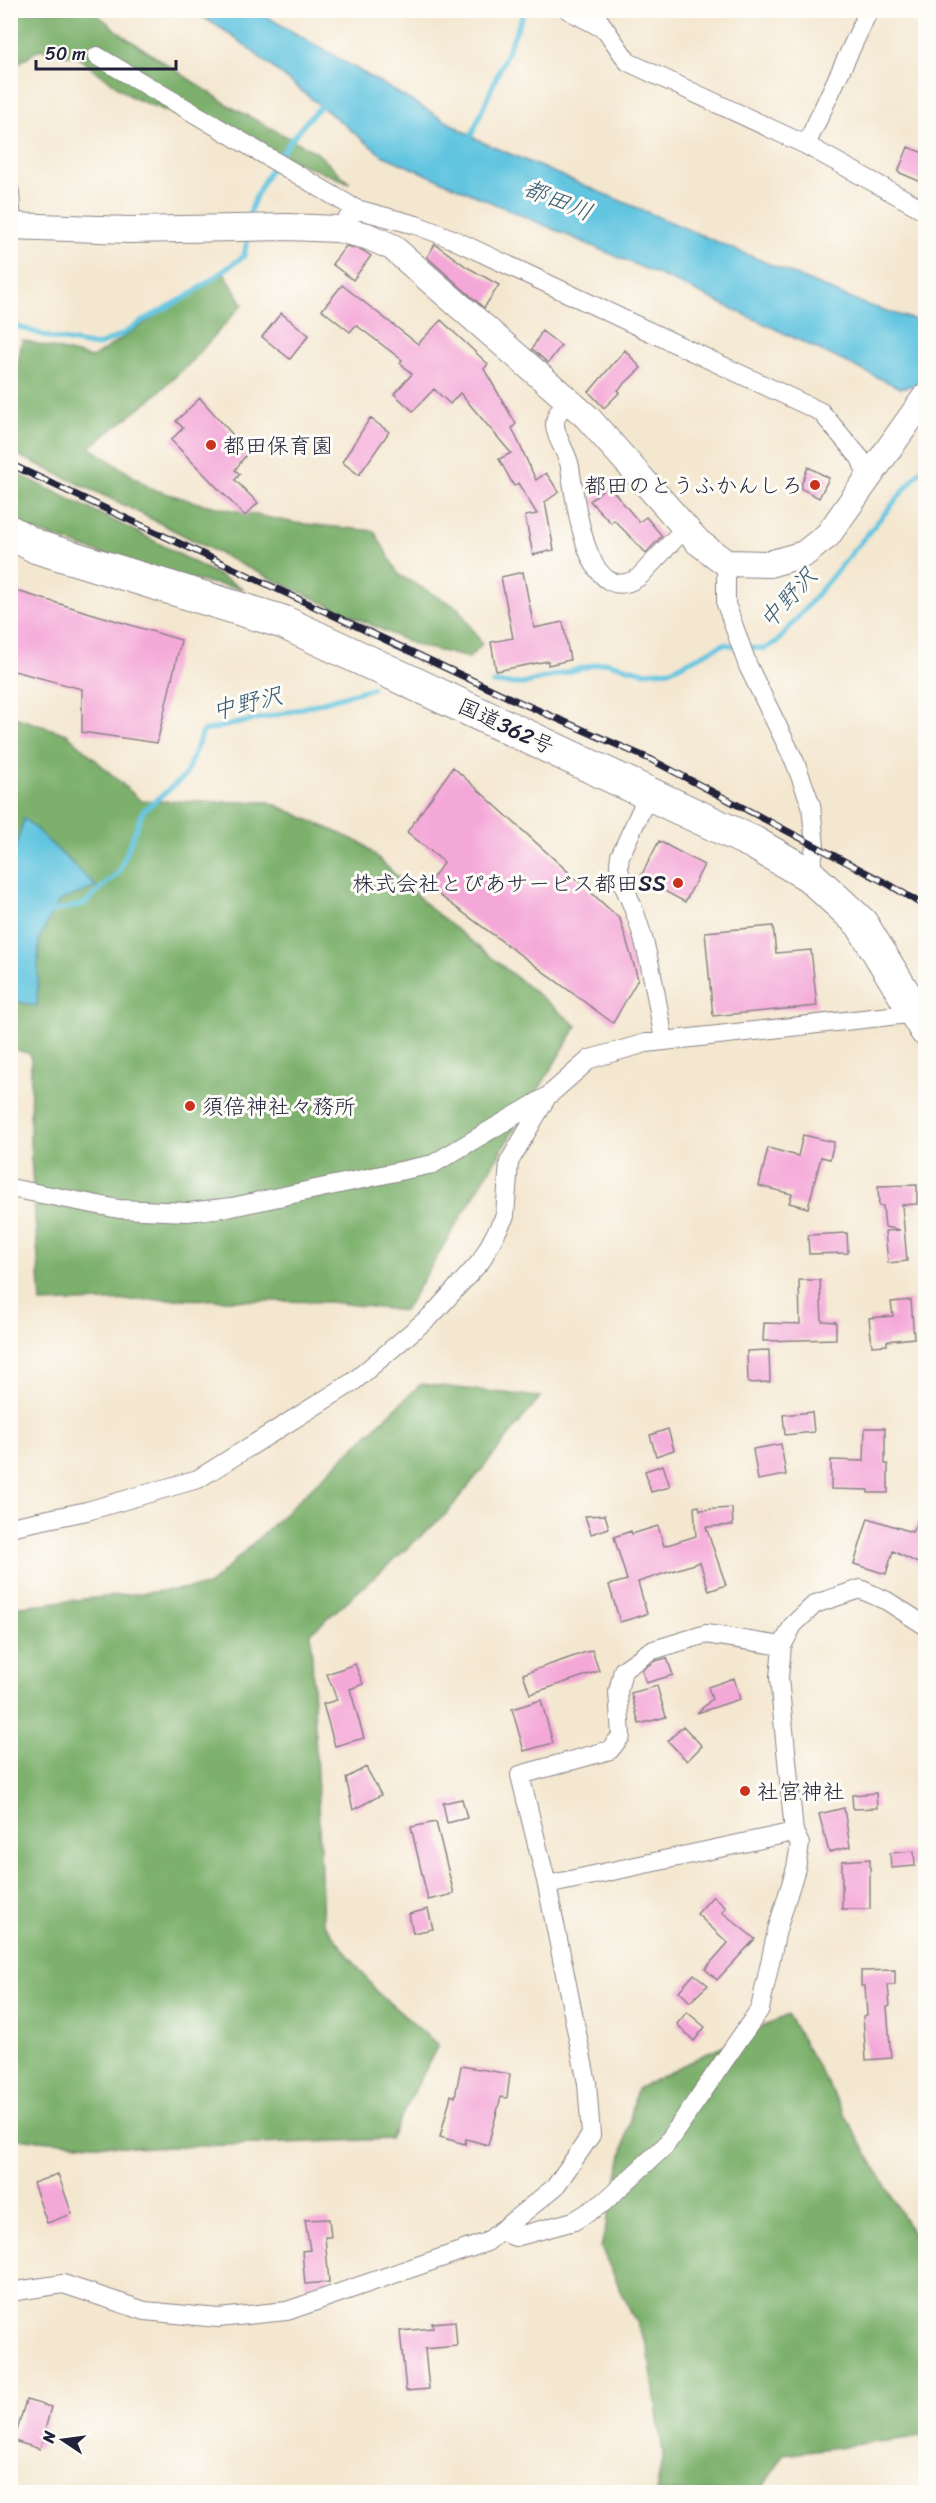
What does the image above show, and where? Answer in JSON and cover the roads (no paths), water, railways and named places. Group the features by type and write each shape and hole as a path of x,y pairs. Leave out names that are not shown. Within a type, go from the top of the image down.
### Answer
{"highway":[{"name":"国道362号","path":"10,532 37,547 283,622 754,843 809,875 861,923 921,1021"}],"street":[{"path":"568,10 606,30"},
{"path":"592,10 628,62 806,145 926,211"},
{"path":"806,145 869,10"},
{"path":"97,56 356,209 416,225 450,238 627,319 821,412 860,458 868,477"},
{"path":"10,192 11,226 129,230 287,227 338,230 367,236 392,247 586,417 698,542 726,563 769,564 804,554 828,535 926,396"},
{"path":"338,230 356,209"},
{"path":"567,400 556,415 554,426 566,452 574,502 585,542 605,579 612,584 622,585 639,577 685,528"},
{"path":"726,563 726,604 748,666 795,762 811,805 815,847 809,875"},
{"path":"649,793 620,856 618,866 620,879 644,938 664,1041"},
{"path":"10,1188 119,1209 188,1212 232,1207 433,1164 548,1096 590,1059 646,1043 921,1021"},
{"path":"10,1527 87,1512 198,1479 353,1382 434,1313 481,1261 505,1216 510,1162 548,1096"},
{"path":"500,2231 515,2237 574,2221 603,2203 665,2146 760,2009 777,1930 796,1868 800,1844 794,1832 778,1678 782,1646 793,1625 815,1604 860,1589 887,1601 926,1626"},
{"path":"10,2292 63,2284 145,2311 218,2318 287,2311 487,2242 555,2187 591,2135 587,2083 547,1885 520,1775 610,1750 621,1736 618,1692 623,1670 650,1651 706,1634 782,1646"},
{"path":"547,1885 794,1832"}],"water":[{"name":"都田川","path":"193,11 257,11 482,142 861,303 925,323 925,383 900,388 678,283 382,155 232,35"},
{"path":"24,818 97,887 59,901 39,939 37,1006 11,1000 11,864"}],"waterway":[{"path":"469,141 525,10"},
{"path":"249,220 259,191 279,156 326,102"},
{"path":"10,324 52,338 97,346 123,334 190,295 244,256 248,235"},
{"name":"中野沢","path":"745,647 764,649 778,641 926,464"},
{"name":"中野沢","path":"493,683 522,684 605,662 644,672 671,670 724,644 736,646"},
{"name":"中野沢","path":"47,913 84,904 119,872 143,811 185,776 203,731 285,713 372,688"}],"railway":[{"path":"10,464 510,698 652,760 890,885 926,907"}],"place":[{"name":"都田保育園","path":"211,445"},
{"name":"都田のとうふかんしろ","path":"815,485"},
{"name":"株式会社とぴあサービス都田SS","path":"678,883"},
{"name":"須倍神社々務所","path":"190,1106"},
{"name":"社宮神社","path":"745,1791"}]}
